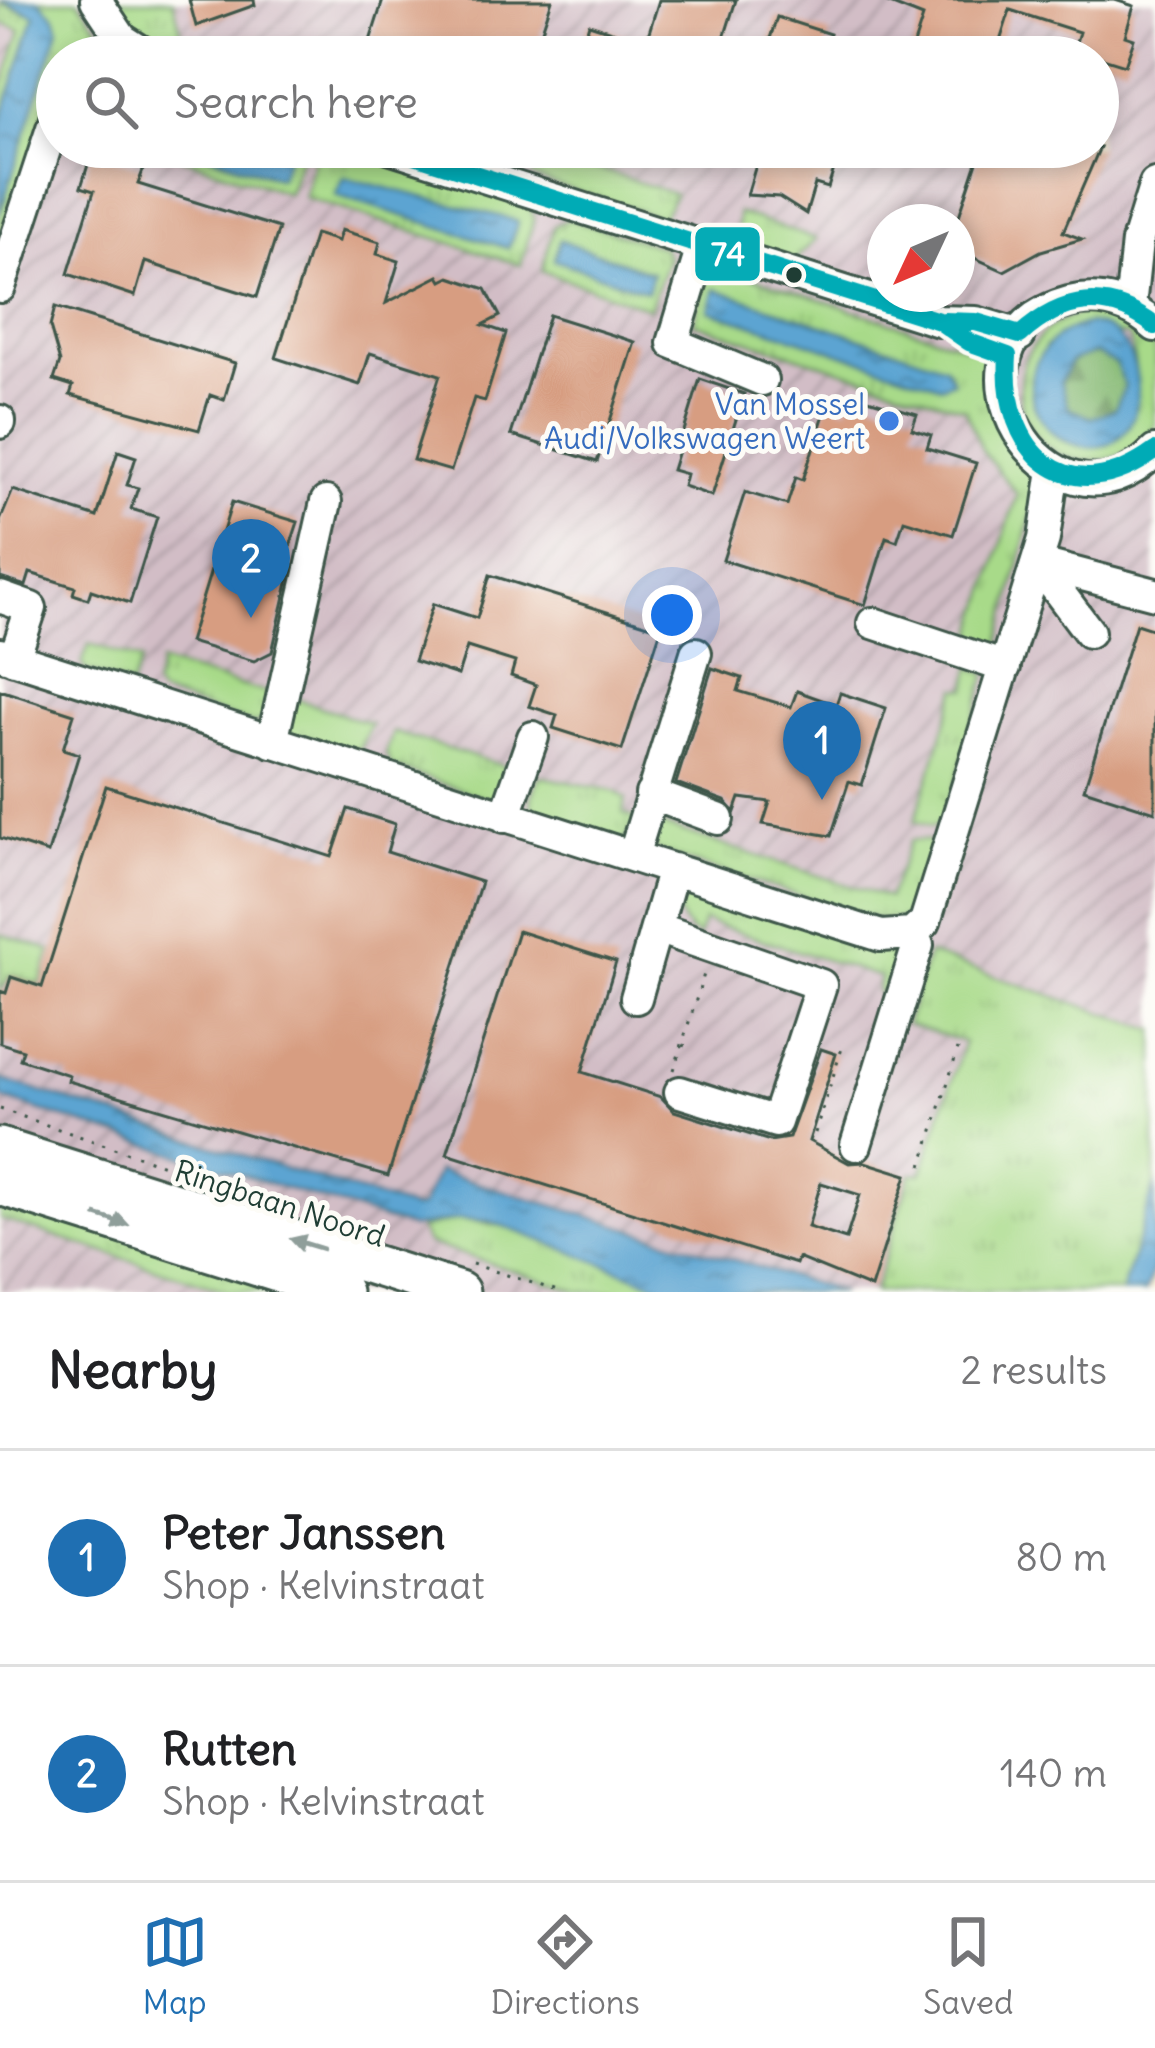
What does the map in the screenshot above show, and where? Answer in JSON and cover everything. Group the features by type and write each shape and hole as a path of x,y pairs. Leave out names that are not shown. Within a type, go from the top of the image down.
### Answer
{"main road":[{"name":"Ringbaan Noord","path":"0,1148 466,1278"},
{"path":"0,1185 341,1292"}],"street":[{"path":"96,0 109,36"},
{"path":"0,287 39,168"},
{"path":"457,168 939,321 976,322 1014,346"},
{"path":"1155,184 1137,242 1130,311 1057,306 1014,346 1003,382 1015,434 1065,473 1125,472 1155,451"},
{"path":"704,244 673,343 762,380"},
{"path":"0,597 31,608 7,656 881,936 911,934 925,922 1065,473"},
{"path":"272,742 326,502"},
{"path":"1040,550 1155,594"},
{"path":"1040,550 1090,632"},
{"path":"873,623 1005,667"},
{"path":"633,856 696,652"},
{"path":"506,817 533,737"},
{"path":"652,794 718,819"},
{"path":"636,998 673,869"},
{"path":"657,928 821,985 776,1122 680,1092"},
{"path":"856,1145 918,945 911,934"}],"path":[{"path":"680,1092 668,1088 713,944"},
{"path":"682,1045 694,1048"},
{"path":"815,1133 843,1045"},
{"path":"922,1166 958,1049"},
{"name":"Ringbaan Noord","path":"0,1109 232,1188"},
{"path":"466,1278 562,1292"}],"shaded area":[{"path":"0,0 1155,0 1155,1235 1136,1292 0,1292"}],"green space":[{"path":"39,0 78,0 101,31 99,36 56,36 58,29"},
{"path":"114,0 173,0 182,36 137,33"},
{"path":"0,4 36,15 0,124 0,95 21,30 0,22"},
{"path":"36,99 36,153 0,252 0,213"},
{"path":"213,168 248,168 278,178 282,168 297,168 288,193"},
{"path":"311,168 414,168 529,205 534,219 521,265 304,197","holes":["336,194 518,223 508,248"]},
{"path":"532,168 596,168 675,194 662,218 530,173"},
{"path":"738,213 816,239 794,261 737,242"},
{"path":"569,219 663,247 668,257 649,308 542,271 554,226","holes":["560,241 652,272 647,291 555,260"]},
{"path":"721,267 998,357 1037,492 998,651 970,648 1017,494 983,452 965,409 694,323 707,275"},
{"path":"1094,312 1131,323 1155,349 1155,425 1126,453 1103,460 1069,458 1044,444 1028,422 1020,395 1023,368 1036,342 1059,322","holes":["1073,328 1129,336 1135,364 1125,414 1096,443 1078,445 1058,436 1039,415 1045,347"]},
{"path":"1093,354 1116,363 1125,386 1116,409 1093,418 1070,409 1061,386 1070,363"},
{"path":"89,644 141,661 131,686 87,671 82,663"},
{"path":"160,663 275,695 269,716 254,724 159,694 154,686"},
{"path":"971,667 987,674 945,821 932,827 915,821 957,688 967,689"},
{"path":"296,699 371,724 360,748 350,753 290,737 287,721"},
{"path":"393,732 508,767 502,792 491,800 391,766 386,753"},
{"path":"539,776 614,791 626,799 623,813 639,820 623,841 534,812 531,800"},
{"path":"658,824 888,898 911,840 926,840 937,850 911,917 882,921 658,852 652,841"},
{"path":"691,886 904,952 891,996 877,992 880,977 703,921 698,937 678,913 680,899"},
{"path":"0,934 51,950 40,984 10,975 0,993"},
{"path":"928,954 1155,1030 1155,1184 1122,1292 874,1292 911,1174 922,1173 964,1042 906,1024"},
{"path":"0,1195 302,1292 230,1292 0,1219"},
{"path":"459,1219 516,1228 678,1292 580,1292 427,1243 420,1229"}],"water":[{"path":"0,0 39,0 55,16 59,29 57,36 36,36 36,101 0,213 0,124 35,15"},
{"path":"249,168 283,168 279,178"},
{"path":"344,177 518,222 508,248 335,195"},
{"path":"560,240 652,273 647,291 554,260"},
{"path":"715,289 945,366 953,381 941,386 709,310"},
{"path":"1089,324 1111,331 1126,347 1135,368 1134,415 1123,434 1106,445 1082,446 1062,439 1042,420 1032,399 1031,383 1040,356 1074,328","holes":["1095,353 1116,364 1125,386 1115,409 1091,418 1068,407 1060,382 1071,361"]},
{"path":"0,1079 413,1209 421,1207 438,1171 841,1292 678,1292 490,1221 459,1219 411,1228 0,1098"},
{"path":"1155,1184 1155,1264 1146,1292 1122,1292"}],"building":[{"path":"189,0 254,0 255,5 196,26"},
{"path":"383,0 552,0 540,36 372,36"},
{"path":"659,0 736,0 725,36 648,36"},
{"path":"880,0 1115,0 1134,6 1125,36 1134,39 1125,65 1119,63 1119,36 1078,36 1079,32 1010,10 1002,36 917,36 923,17"},
{"path":"777,17 830,34 829,36 771,36"},
{"path":"589,24 627,36 585,36"},
{"path":"87,168 144,168 138,184 279,228 257,297 145,262 135,296 68,274 94,191 81,187"},
{"path":"755,168 834,168 828,188 815,184 806,214 779,197 747,195"},
{"path":"975,168 1091,168 1063,232 1082,239 1041,251 1004,271 975,258 975,204 963,204"},
{"path":"341,230 380,242 377,254 399,261 386,303 439,276 442,281 450,277 486,289 500,316 483,325 506,333 485,401 474,398 451,471 413,460 440,375 370,353 360,385 276,358 315,234 338,241"},
{"path":"55,307 235,363 224,400 210,395 199,430 70,395 73,386 54,380 60,362 50,327"},
{"path":"549,315 635,342 597,462 511,435"},
{"path":"700,379 744,394 712,496 683,486 686,474 672,470"},
{"path":"852,394 917,414 912,429 931,435 927,448 976,463 953,535 904,520 897,541 886,537 865,605 723,560 745,492 787,505 796,477 803,480 828,402 847,408"},
{"path":"118,451 136,457 127,485 138,488 131,509 157,517 130,603 91,590 88,599 73,594 75,587 30,573 26,586 0,578 0,521 13,490 97,517"},
{"path":"232,502 298,522 283,568 291,570 272,652 254,661 189,642"},
{"path":"490,575 661,629 622,750 553,728 557,715 529,706 536,685 511,676 515,662 467,647 458,675 414,661 433,604 477,618"},
{"path":"1136,624 1155,630 1155,812 1084,789"},
{"path":"712,668 742,678 738,691 791,707 797,691 836,705 840,693 886,708 862,785 849,781 831,836 763,824 770,802 740,798 735,812 725,801 676,783"},
{"path":"0,690 74,714 63,749 79,754 48,853 0,838"},
{"path":"106,786 332,857 348,809 395,824 387,852 481,882 388,1176 68,1081 69,1075 20,1059 23,1050 0,1043 0,991 6,993 11,977 42,987"},
{"path":"518,931 616,962 582,1072 661,1097 674,1111 770,1141 789,1138 821,1049 836,1054 809,1141 849,1163 865,1162 907,1175 871,1288 798,1258 796,1264 447,1154","holes":["821,1183 860,1195 846,1239 808,1227"]}],"transit line":[{"name":"74","path":"455,168 939,321 969,342 1008,356 1009,390 1028,445 1046,463 1068,474 1094,477 1123,469 1155,451"},
{"name":"74","path":"944,321 976,322 1020,335 1053,312 1086,302 1120,307 1155,326"}],"place":[{"name":"Van Mossel Audi/Volkswagen Weert","path":"889,421"},
{"name":"Rutten","path":"251,618"},
{"name":"Peter Janssen","path":"822,800"}]}
